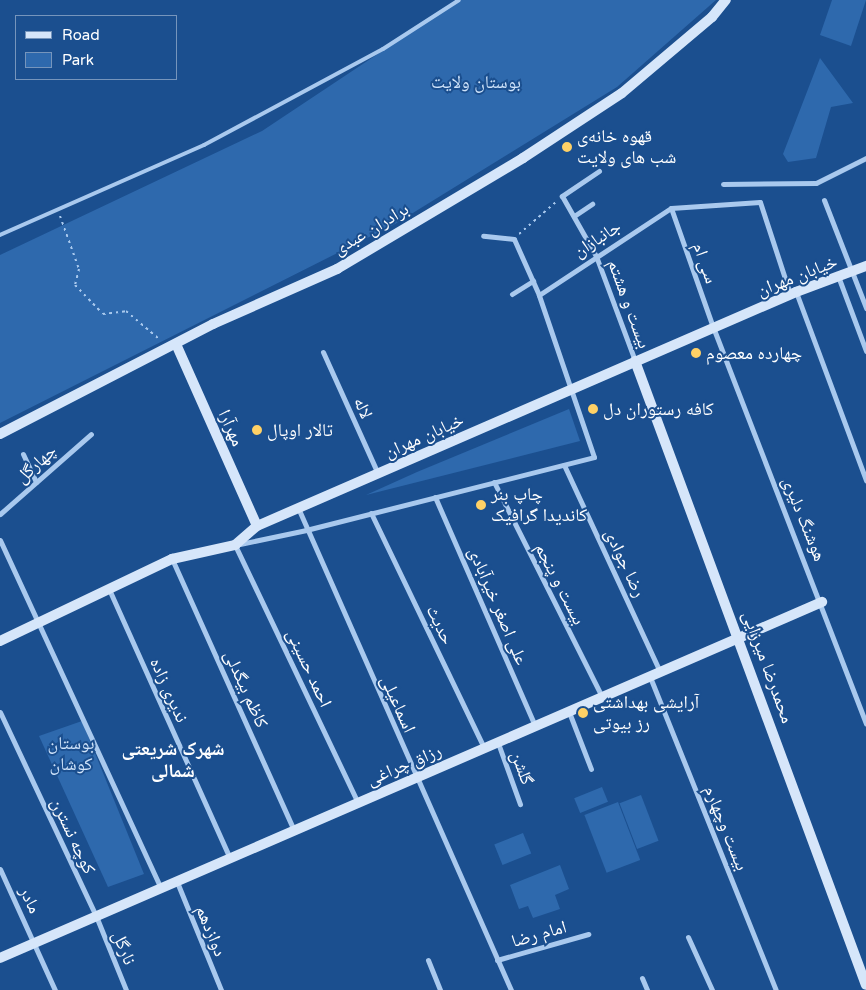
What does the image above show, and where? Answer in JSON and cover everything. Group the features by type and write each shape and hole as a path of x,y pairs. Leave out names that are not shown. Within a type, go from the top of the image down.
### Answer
{"main road":[{"name":"برادران عبدی","path":"0,434 176,344 337,269 523,158 622,93 712,17 726,0"},
{"name":"خیابان مهران","path":"0,641 108,587 172,559 235,545 257,526 299,510 793,293 866,266"},
{"name":"مهرآرا","path":"176,344 257,526"},
{"name":"محمدرضا میرزایی","path":"636,361 740,638 866,985"},
{"name":"رزاق چراغی","path":"0,958 822,602"}],"street":[{"path":"723,184 816,182 866,158"},
{"path":"562,196 599,171"},
{"name":"بیست و هشتم","path":"562,196 596,256 636,361"},
{"path":"824,200 866,308"},
{"path":"671,208 760,202 793,293 866,480"},
{"path":"574,216 592,204"},
{"name":"جانبازان","path":"539,294 671,208"},
{"name":"سی ام","path":"671,208 713,328"},
{"path":"235,545 306,530 594,457 539,294 514,239 483,236"},
{"path":"838,276 866,351"},
{"path":"512,294 533,281"},
{"name":"هوشنگ دلیری","path":"713,328 822,602 866,723"},
{"name":"لاله","path":"323,352 378,475"},
{"name":"چهارگل","path":"0,514 91,434"},
{"path":"23,454 36,482"},
{"name":"رضا جوادی","path":"564,465 660,672"},
{"name":"بیست و پنجم","path":"494,482 602,697"},
{"name":"علی اصغر خیرآبادی","path":"435,497 535,726"},
{"name":"اسماعیلی","path":"299,510 306,530 415,778 511,990"},
{"name":"حدیث","path":"372,513 484,748"},
{"path":"0,540 40,622 161,888"},
{"name":"احمد حسینی","path":"235,545 358,803"},
{"name":"کاظم بیگدلی","path":"172,559 294,830"},
{"name":"ندیری زاده","path":"108,587 230,858"},
{"name":"بیست وچهارم","path":"650,676 776,990"},
{"path":"569,711 591,769"},
{"name":"کوچه نسترن","path":"0,712 96,916"},
{"name":"گلشن","path":"498,742 520,804"},
{"name":"مادر","path":"0,869 55,990"},
{"name":"دوازدهم","path":"177,881 221,990"},
{"name":"نارگل","path":"96,916 126,990"},
{"name":"امام رضا","path":"497,960 588,934"},
{"path":"688,937 712,990"},
{"path":"428,960 440,990"},
{"path":"642,978 647,990"}],"lane":[{"path":"0,235 204,145 384,49 459,0"}],"path":[{"path":"514,239 562,196"},
{"path":"58,209 80,268 75,285 103,314 126,311 161,341"}],"green space":[{"name":"بوستان ولایت","path":"459,0 716,0 617,87 395,224 0,423 0,255 262,131"},
{"path":"832,0 866,0 851,46 820,35"},
{"path":"820,58 853,103 831,107 816,158 788,162 783,154"},
{"path":"569,409 580,441 366,495 417,472"},
{"name":"بوستان کوشان","path":"82,721 144,874 108,887 39,736"},
{"path":"602,787 608,802 580,813 574,798"},
{"path":"641,795 659,841 637,849 620,803"},
{"path":"618,802 640,860 607,873 584,815"},
{"path":"523,833 531,853 502,865 494,845"},
{"path":"560,865 569,889 555,895 560,909 533,918 528,906 519,909 510,885"}],"place":[{"name":"قهوه خانه‌ی شب های ولایت","path":"567,147"},
{"name":"چهارده معصوم","path":"696,353"},
{"name":"کافه رستوران دل","path":"593,409"},
{"name":"تالار اوپال","path":"257,430"},
{"name":"چاپ بنر کاندیدا گرافیک","path":"481,505"},
{"name":"آرایشی بهداشتی رز بیوتی","path":"583,713"}],"district":[{"name":"شهرک شریعتی شمالی","path":"173,761"}]}
